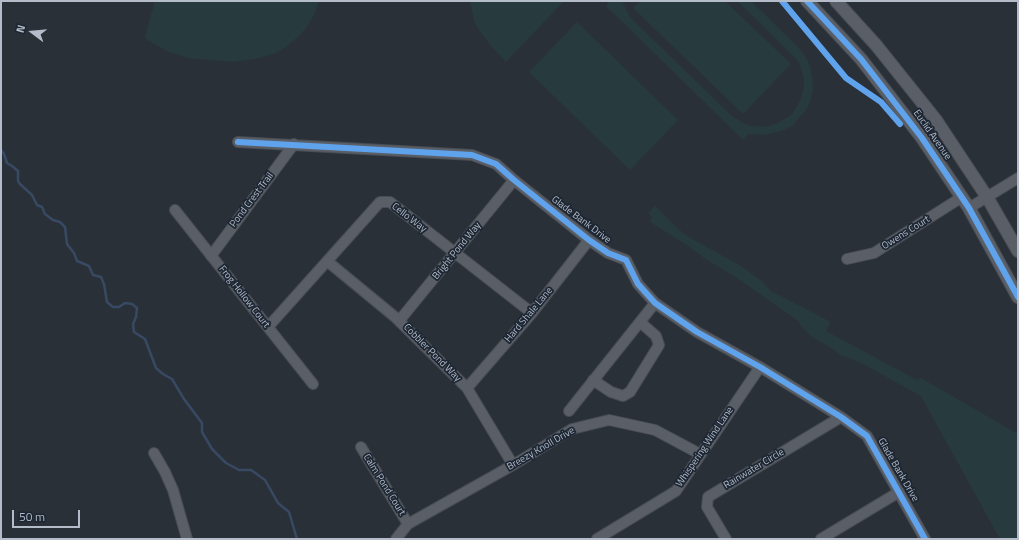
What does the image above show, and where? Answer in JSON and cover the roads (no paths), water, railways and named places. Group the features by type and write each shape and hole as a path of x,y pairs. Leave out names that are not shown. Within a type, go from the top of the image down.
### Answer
{"street":[{"name":"Euclid Avenue","path":"807,1 861,59 922,138 969,208 1018,297"},
{"name":"Euclid Avenue","path":"836,1 908,84 944,131 987,197 1018,251"},
{"name":"Glade Bank Drive","path":"238,142 472,155 496,164 589,240 608,253 626,260 638,284 656,303 697,332 760,367 841,417 867,436 925,539"},
{"name":"Pond Crest Trail","path":"211,256 294,144"},
{"path":"969,208 1018,178"},
{"name":"Bright Pond Way","path":"399,321 514,180"},
{"name":"Owens Court","path":"847,259 874,253 962,197"},
{"name":"Cello Way","path":"268,327 380,202 390,202 532,313"},
{"name":"Frog Hollow Court","path":"175,210 313,384"},
{"name":"Hard Shale Lane","path":"467,388 532,313 589,240"},
{"name":"Cobbler Pond Way","path":"327,261 399,321 467,388 513,465"},
{"path":"569,411 656,303"},
{"path":"594,380 611,392 623,396 630,392 659,345 656,336 640,322"},
{"name":"Whispering Wind Lane","path":"599,539 676,491 760,367"},
{"name":"Rainwater Circle","path":"726,539 707,507 708,497 841,417"},
{"name":"Breezy Knoll Drive","path":"396,539 408,524 513,465 572,429 609,420 655,430 700,454"},
{"name":"Calm Pond Court","path":"361,447 408,524"},
{"path":"154,453 166,472 173,490 187,539"},
{"path":"821,539 899,492"}],"waterway":[{"path":"1,150 7,163 18,171 18,181 32,195 37,205 42,207 45,214 53,220 60,222 65,227 67,244 74,253 77,261 89,266 93,275 101,277 104,284 107,302 113,307 119,307 125,303 132,304 137,308 136,317 133,324 134,332 145,339 156,368 172,379 184,399 202,423 202,432 212,449 226,463 239,470 251,470 265,480 278,503 289,512 297,539"}]}
